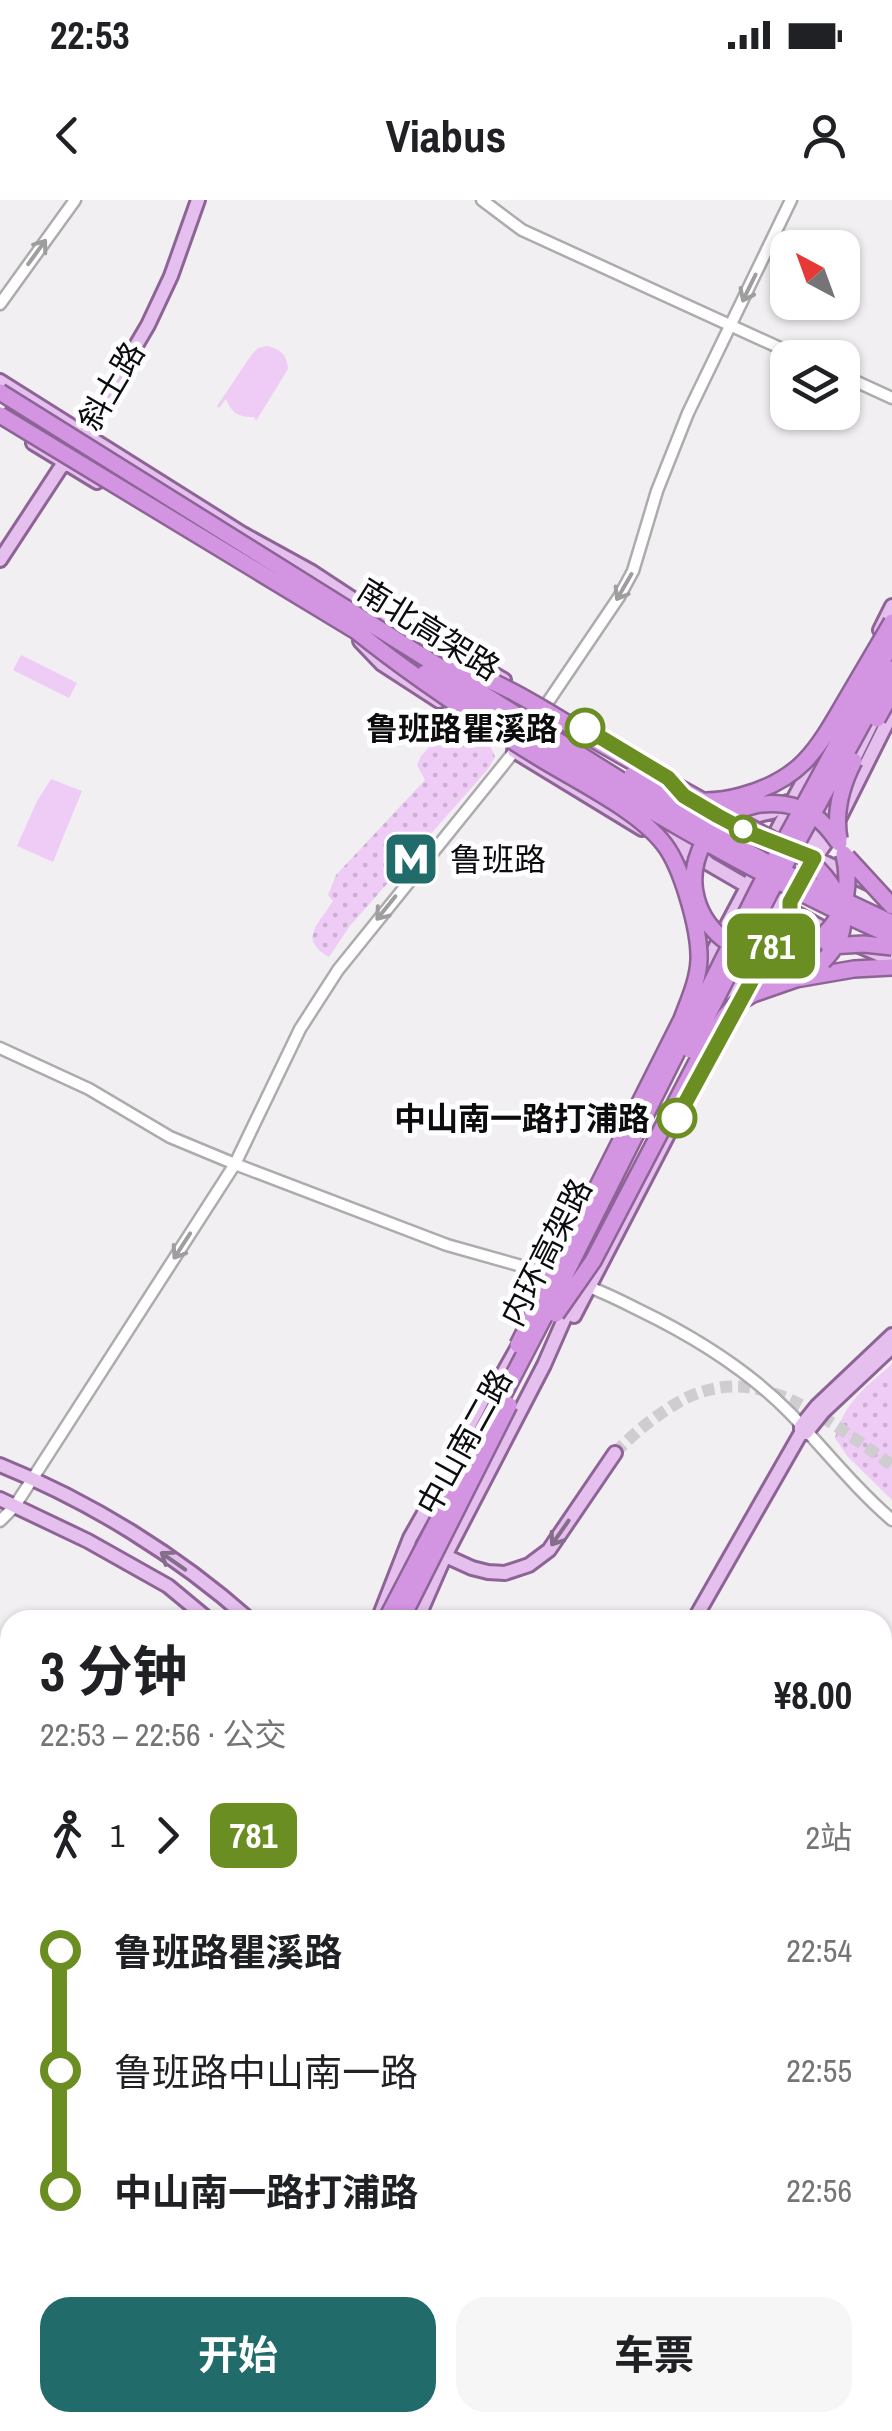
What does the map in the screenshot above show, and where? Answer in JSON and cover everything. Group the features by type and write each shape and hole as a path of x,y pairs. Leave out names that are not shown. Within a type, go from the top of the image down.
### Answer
{"highway":[{"name":"南北高架路","path":"0,392 357,629 654,801 790,875 892,923"},
{"name":"南北高架路","path":"0,414 665,820 774,880 892,936"},
{"path":"767,803 820,745 892,622"},
{"path":"357,629 486,676 820,869 842,905 842,926 834,950 817,967 796,979"},
{"path":"357,629 398,665 460,709 633,816 660,838 696,894 706,921 727,943 774,958 844,944 892,947"},
{"name":"内环高架路","path":"387,1610 582,1242 759,888 892,643"},
{"path":"454,666 642,782 678,798 744,808"},
{"name":"内环高架路","path":"406,1610 769,894 892,669"},
{"path":"796,952 824,935 841,912 848,888 837,816 843,785 892,692"},
{"path":"710,803 763,790 798,769"},
{"path":"476,1445 537,1304 682,1019 697,975 694,875 706,839 724,819 744,808 767,803 790,805 812,814 827,827 892,906"},
{"path":"677,863 696,936"},
{"path":"556,1314 593,1261 724,1016 753,994 796,979 892,964"}],"main road":[{"name":"斜土路","path":"0,560 148,325 171,276 198,200"},
{"path":"0,382 243,534 312,572 406,637 543,709 606,754 729,821 892,895"},
{"path":"0,423 322,614 357,629 382,664 518,745 664,842 732,876 757,882 785,907 892,964"},
{"name":"中山南二路","path":"385,1610 410,1538 558,1276 556,1256 645,1078 736,909 757,882 795,796 892,606"},
{"path":"774,840 791,821 892,632"},
{"name":"中山南二路","path":"421,1610 544,1364 565,1333 584,1285 738,982 790,902 892,682"},
{"path":"558,1276 722,962 757,882 789,872 830,836 892,714"},
{"path":"687,797 718,799 788,778 808,764 819,750"},
{"path":"729,821 772,812 795,796"},
{"name":"中山南二路","path":"584,1285 772,944 785,907"},
{"path":"722,962 736,909"},
{"path":"738,982 772,944"},
{"path":"700,1610 817,1406 892,1335"},
{"path":"803,1430 892,1347"},
{"path":"410,1538 488,1572 505,1573 528,1565 548,1550 616,1453"},
{"path":"0,1465 33,1478 142,1540 239,1610"},
{"path":"0,1499 88,1541 168,1586 198,1610"}],"street":[{"path":"0,304 75,200"},
{"path":"482,200 522,230 770,343"},
{"path":"0,1520 14,1507 235,1164 300,1029 338,970 518,745 618,597 633,571 675,444 791,200"},
{"path":"860,383 892,398"},
{"path":"0,1048 89,1089 170,1137 235,1164 447,1245 584,1285 661,1321 748,1374 892,1520"}],"shaded area":[{"path":"267,346 282,353 288,369 256,421 254,417 237,414 226,399 219,408 252,354"},
{"path":"21,655 77,683 69,698 13,670"},
{"path":"457,726 491,747 495,757 349,927 329,957 312,938 333,901 328,895 336,875 425,780 417,765 421,756 446,729"},
{"path":"51,779 82,791 53,862 17,846"},
{"path":"892,1364 892,1500 847,1456 835,1438 850,1405"}],"tunnel":[{"path":"615,1453 669,1408 700,1392 730,1387 758,1389 786,1398 840,1428 892,1465"}],"bus line":[{"name":"781","path":"585,728 668,778 684,796 718,816 814,858 790,902 790,910 677,1118"}],"place":[{"name":"鲁班路瞿溪路","path":"585,728"},
{"name":"鲁班路","path":"411,859"},
{"name":"中山南一路打浦路","path":"677,1118"}]}
